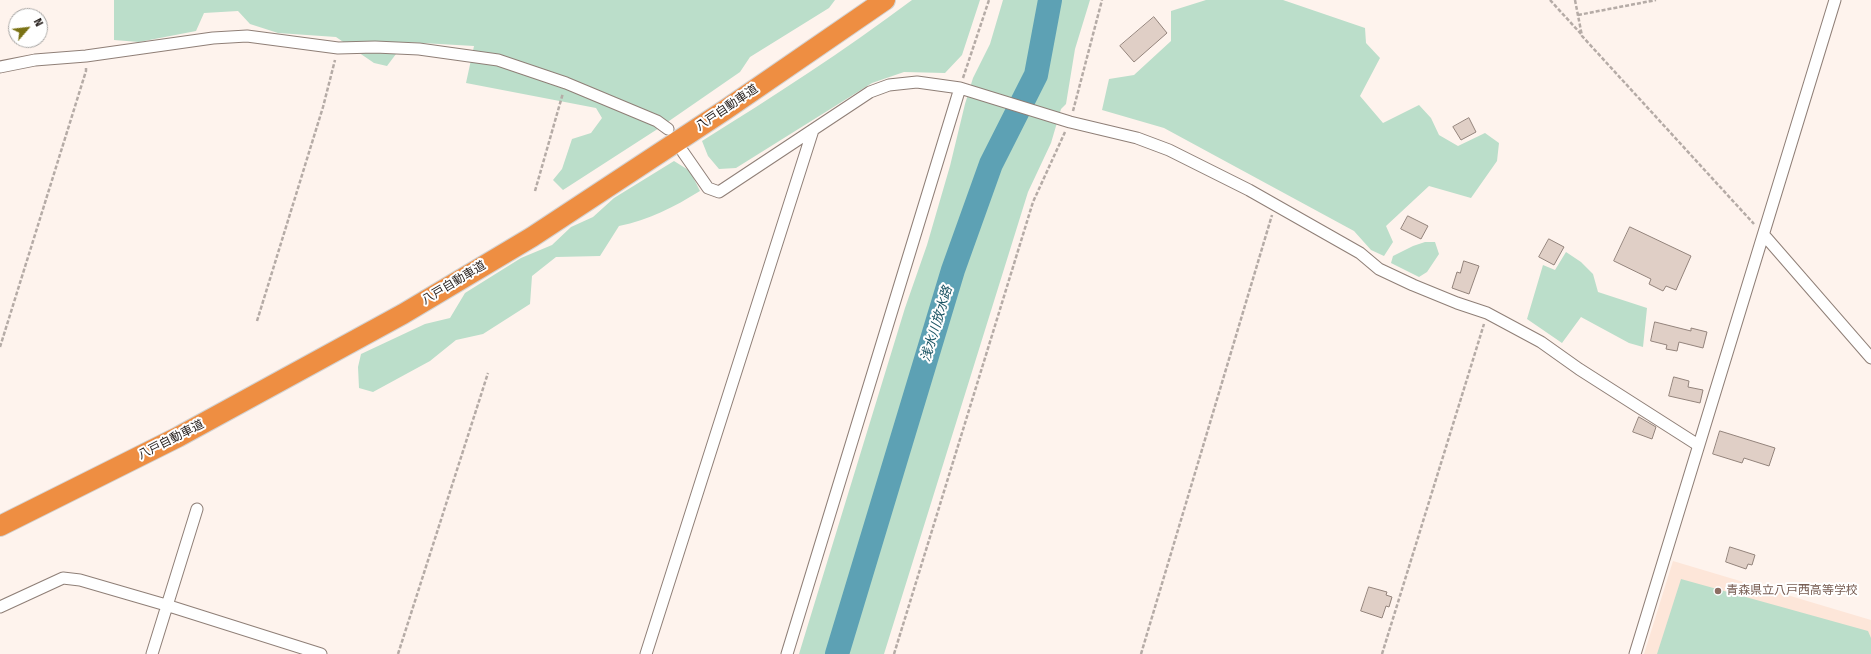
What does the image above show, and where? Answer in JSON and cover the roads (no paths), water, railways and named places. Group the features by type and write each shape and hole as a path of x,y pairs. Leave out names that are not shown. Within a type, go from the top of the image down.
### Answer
{"highway":[{"name":"八戸自動車道","path":"0,516 172,429 395,306 524,230 720,102 867,0"},
{"name":"八戸自動車道","path":"0,526 178,437 410,310 532,237 725,110 885,0"}],"street":[{"path":"1635,654 1835,0"},
{"path":"0,67 35,60 86,56 213,38 247,36 338,48 375,47 419,49 498,60 566,83 657,121 668,129"},
{"path":"684,152 708,188 719,192 870,92 889,85 917,82 960,88 1070,122 1137,138 1169,150 1249,190 1360,253 1379,269 1412,285 1487,313 1541,342 1579,369 1698,445"},
{"path":"787,654 960,88"},
{"path":"646,654 813,130"},
{"path":"1764,235 1871,358"},
{"path":"152,654 197,509"},
{"path":"0,607 62,578 80,580 166,605 321,654"}],"waterway":[{"name":"浅水川放水路","path":"837,654 953,270 991,164 1036,75 1050,0"}],"place":[{"name":"青森県立八戸西高等学校","path":"1718,591"}]}
